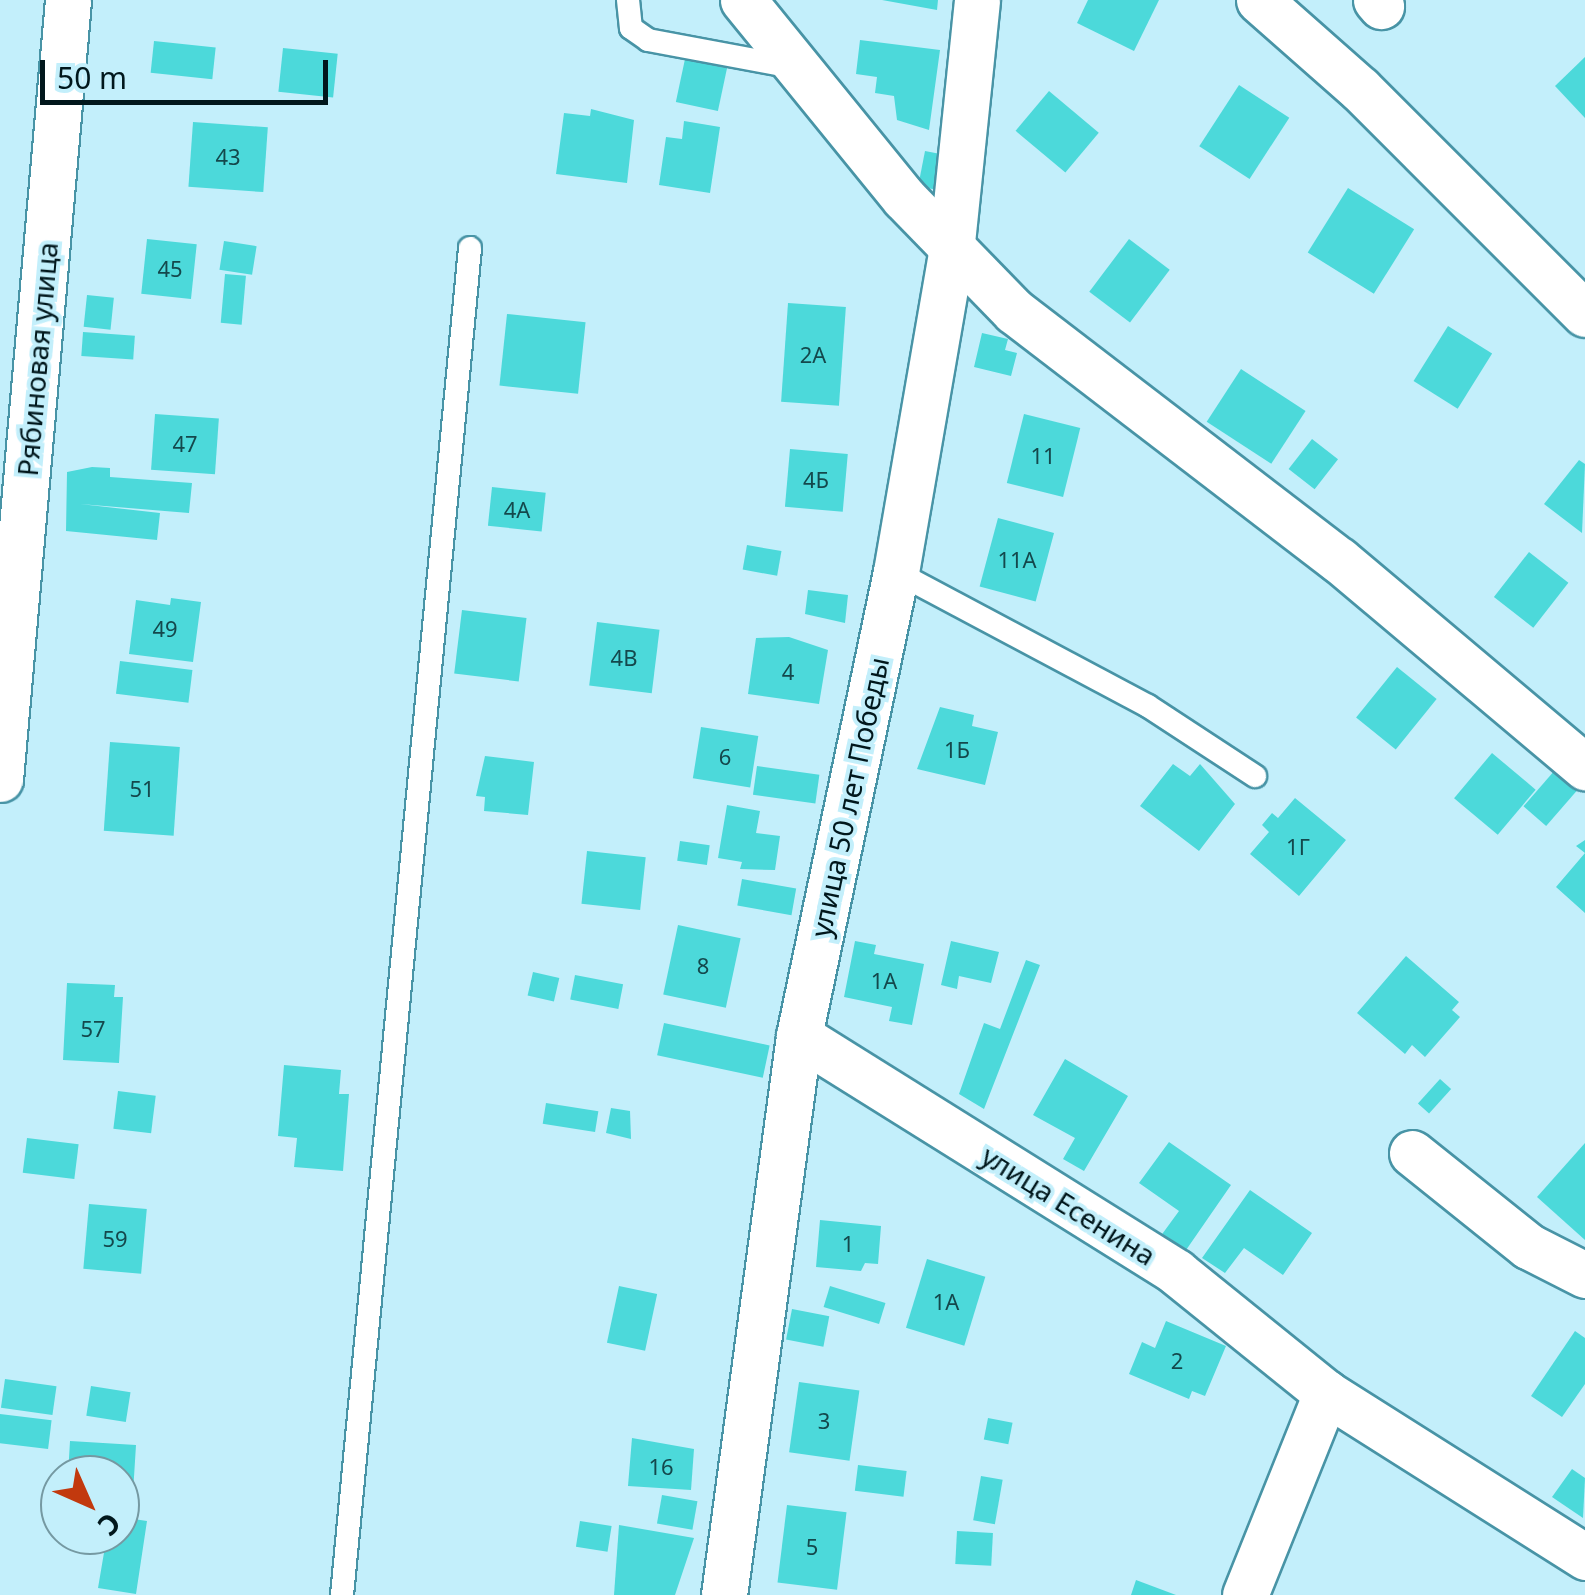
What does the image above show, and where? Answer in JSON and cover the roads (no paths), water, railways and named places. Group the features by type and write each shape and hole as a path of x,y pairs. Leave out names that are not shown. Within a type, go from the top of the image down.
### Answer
{"street":[{"name":"Рябиновая улица","path":"0,779 68,0"},
{"path":"743,0 951,252 1069,357 1339,560 1585,767"},
{"name":"улица 50 лет Победы","path":"724,1595 799,1036 896,572 951,252 977,0"},
{"path":"1259,0 1373,101 1585,314"},
{"name":"улица Есенина","path":"799,1036 1176,1272 1326,1394 1585,1557"},
{"path":"1412,1153 1528,1246 1585,1274"},
{"path":"1245,1595 1326,1394"}],"lane":[{"path":"628,0 631,28 648,40 800,68"},
{"path":"342,1595 470,248"},
{"path":"896,572 1148,706 1254,776"}]}
